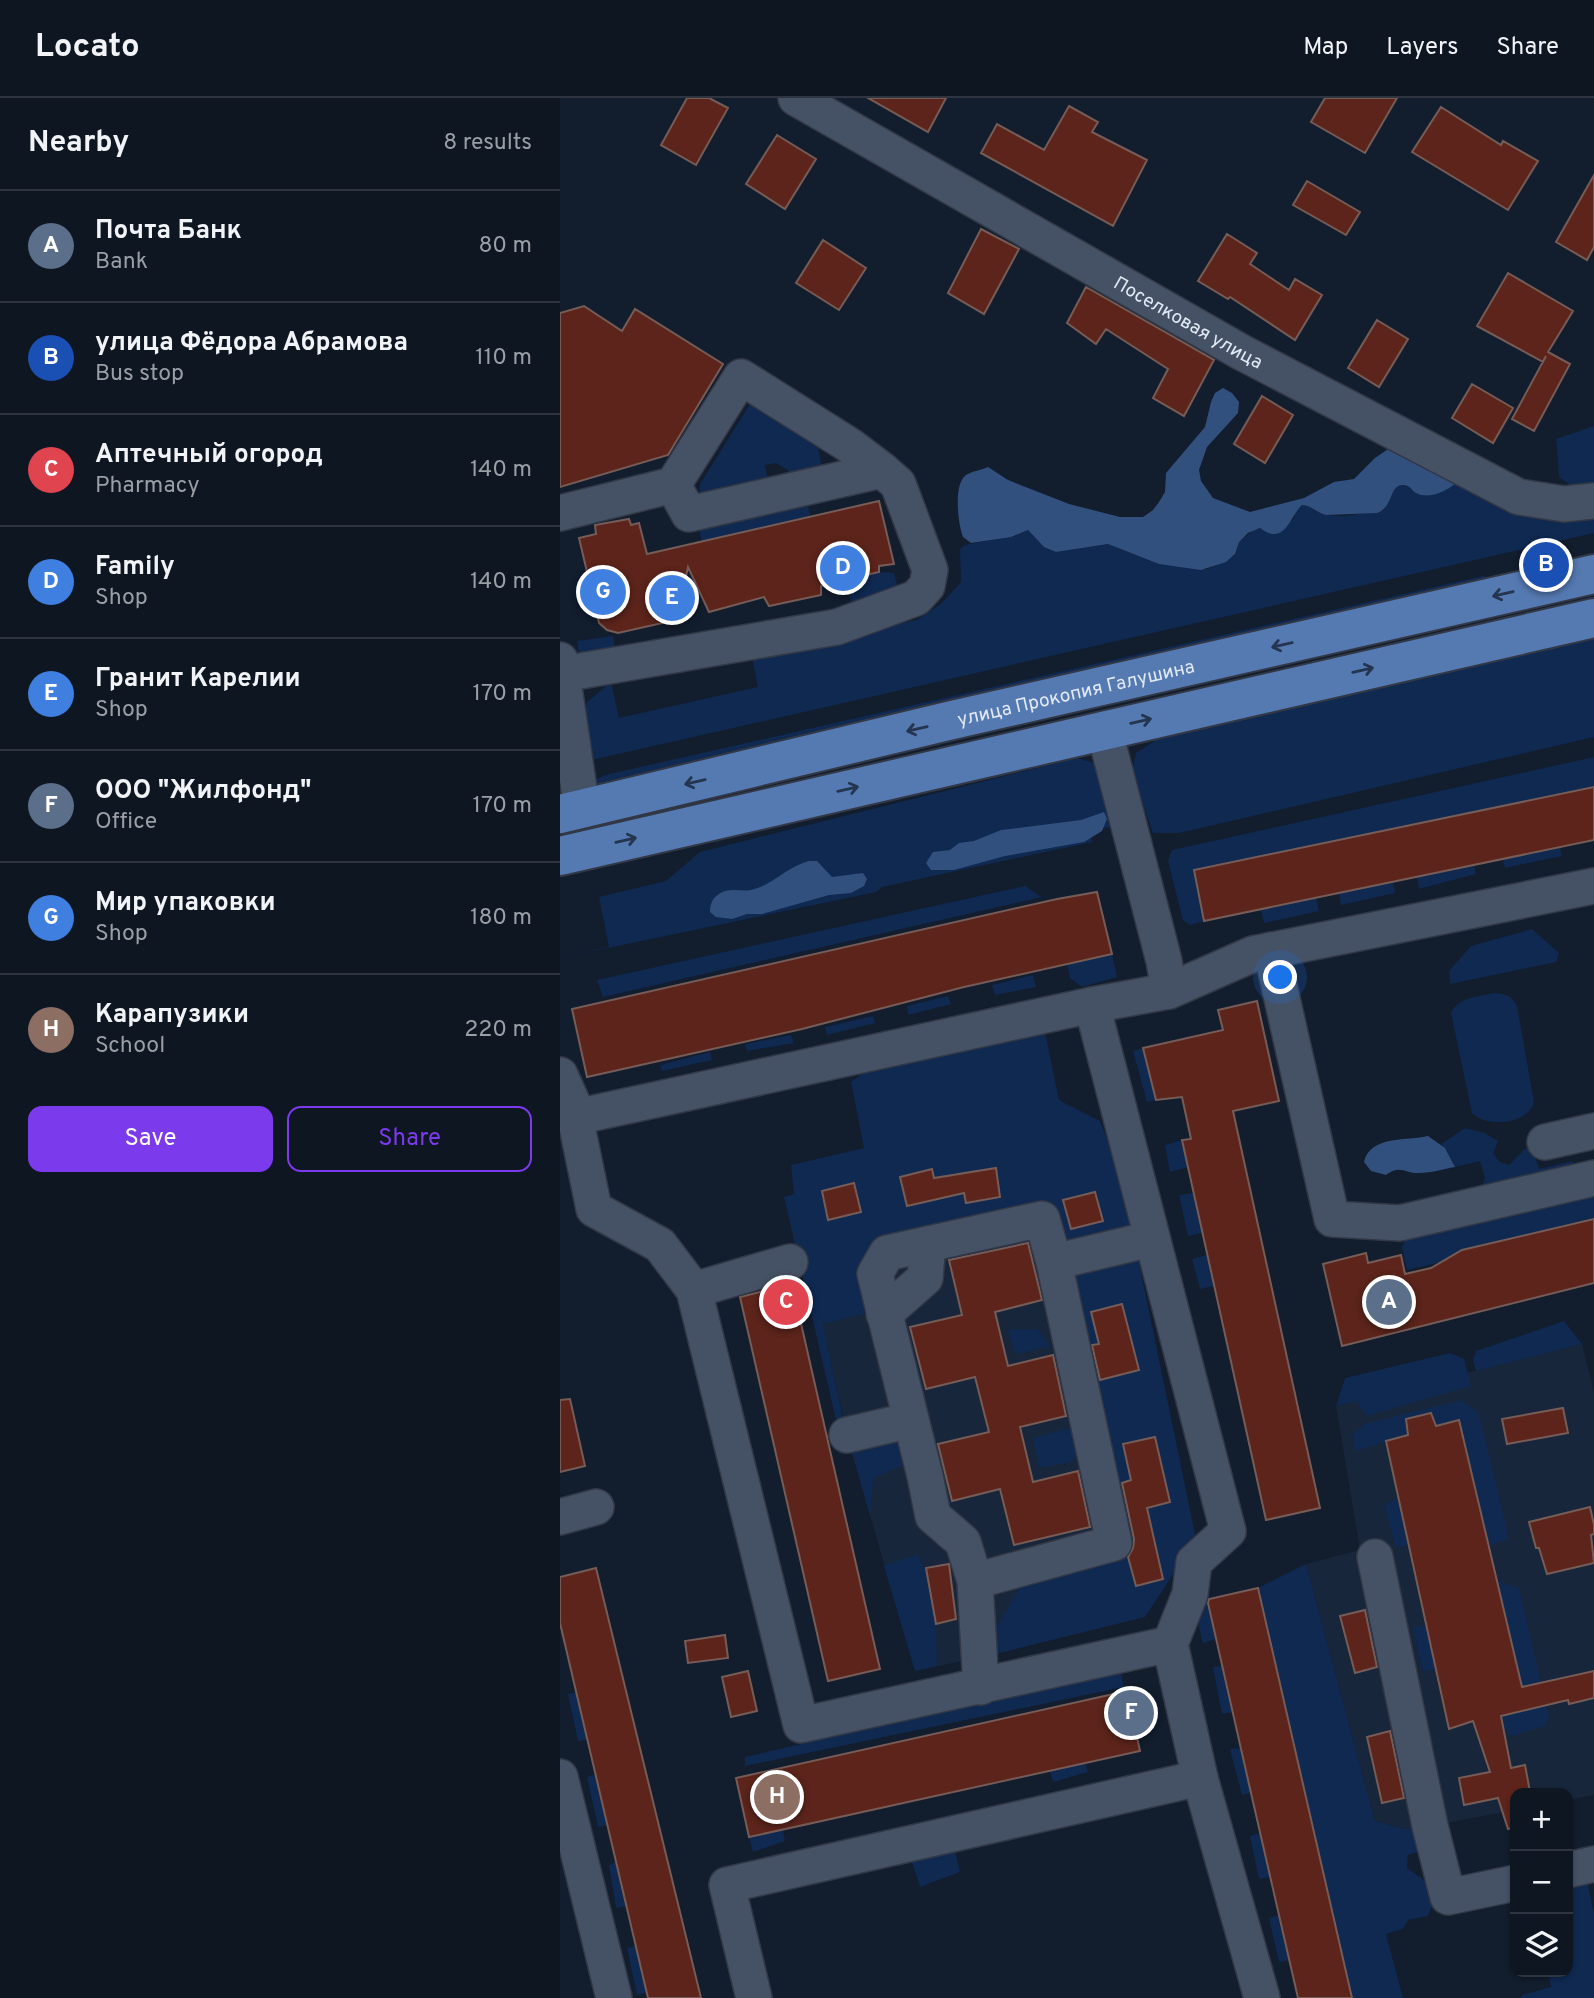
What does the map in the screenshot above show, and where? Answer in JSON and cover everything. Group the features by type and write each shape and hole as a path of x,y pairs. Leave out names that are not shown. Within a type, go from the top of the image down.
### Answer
{"main road":[{"name":"улица Прокопия Галушина","path":"571,811 948,721 1594,574"},
{"path":"560,856 1594,618"}],"street":[{"name":"Поселковая улица","path":"796,98 1241,352 1519,497 1564,504 1594,501"},
{"path":"560,513 673,485 741,377 849,445 898,484 930,570 927,586 916,598 837,627 562,667 571,811"},
{"path":"673,485 689,514 882,470"},
{"path":"1104,729 1164,961 1169,991"},
{"path":"576,1117 1092,1005 1169,991 1253,954 1594,886"},
{"path":"1271,950 1332,1219 1400,1223 1585,1180 1572,1136"},
{"path":"1092,1005 1228,1531 1194,1562 1190,1594 1170,1644 1200,1778 1262,1998"},
{"path":"560,1075 576,1117 594,1209 660,1245 694,1290 801,1726 1170,1644"},
{"path":"975,1581 1114,1543 1054,1262 1042,1219 887,1253 874,1274 933,1516 962,1542 975,1581 981,1687"},
{"path":"1054,1262 1134,1243"},
{"path":"694,1290 790,1262"},
{"path":"847,1435 911,1420"},
{"path":"560,1517 596,1507"},
{"path":"1375,1558 1430,1826 1448,1897 1510,1884"},
{"path":"560,1777 614,1998"},
{"path":"754,1998 727,1885 1200,1778"},
{"path":"1573,1869 1594,1864"}],"shaded area":[{"path":"1223,388 1232,393 1239,402 1238,413 1207,447 1199,470 1201,481 1213,498 1250,512 1304,498 1334,482 1354,479 1375,458 1391,447 1458,480 1444,491 1432,495 1421,495 1406,485 1398,486 1386,507 1377,513 1326,515 1302,505 1281,532 1268,533 1260,528 1248,533 1239,542 1235,554 1226,562 1201,570 1159,564 1108,544 1056,552 1044,547 1028,530 1011,537 971,543 963,537 958,514 959,487 966,475 988,467 1008,480 1069,504 1120,517 1143,517 1159,502 1165,492 1166,473 1205,427 1215,393"},
{"path":"752,401 816,434 821,464 812,477 792,482 788,470 776,463 765,465 769,486 700,497 700,484"},
{"path":"1594,426 1594,485 1569,484 1559,477 1556,439"},
{"path":"1458,480 1594,509 1594,533 587,761 583,727 587,702 611,682 619,718 758,687 751,652 917,620 942,603 961,582 960,549 965,545 1017,535 1028,530 1044,547 1056,552 1108,544 1159,564 1208,569 1231,558 1239,542 1254,530 1293,520 1301,505 1326,515 1343,516 1383,511 1397,486 1405,485 1421,495 1433,495"},
{"path":"808,506 811,518 702,543 699,529"},
{"path":"879,572 894,573 899,593 853,612 846,580"},
{"path":"1487,575 1473,588 606,786 592,781 605,775"},
{"path":"613,636 616,654 580,660 577,641"},
{"path":"1594,639 1594,737 1179,833 1153,833 1132,772 1136,753 1162,736"},
{"path":"1594,757 1594,787 1194,870 1204,921 1190,925 1183,920 1168,861 1172,850"},
{"path":"1077,758 1094,763 1106,781 1118,825 1091,831 1092,842 882,887 876,892 560,958 609,947 599,897 666,881 700,852"},
{"path":"1104,812 1107,819 1102,831 1084,842 1005,856 954,870 931,870 926,863 933,852 950,850 959,843 974,841 1001,830 1081,820"},
{"path":"1560,848 1562,856 1505,868 1503,859"},
{"path":"809,861 817,861 832,877 863,873 867,879 864,886 851,893 829,895 762,914 747,914 732,919 716,917 710,912 713,900 723,892 759,888"},
{"path":"1474,866 1476,874 1419,889 1417,877"},
{"path":"1393,882 1395,893 1341,905 1339,893"},
{"path":"1025,886 1042,897 603,997 597,980"},
{"path":"1316,898 1319,911 1264,923 1261,910"},
{"path":"1532,929 1559,953 1556,962 1450,984 1449,971 1471,946"},
{"path":"1112,954 1117,977 1082,987 1070,978 1067,965"},
{"path":"1033,975 1036,987 995,995 992,985"},
{"path":"1494,993 1508,996 1517,1006 1534,1102 1524,1116 1506,1122 1487,1121 1472,1113 1451,1013 1463,1001"},
{"path":"948,996 951,1004 908,1015 907,1006"},
{"path":"873,1016 875,1023 827,1035 825,1027"},
{"path":"1044,1027 1059,1100 1100,1121 1121,1175 1196,1539 1145,1617 991,1655 997,1627 1024,1580 1123,1546 1049,1208 866,1251 875,1301 871,1312 823,1324 845,1428 837,1424 784,1197 794,1194 791,1165 864,1148 851,1082 878,1062"},
{"path":"791,1035 794,1043 747,1051 745,1044"},
{"path":"1143,1048 1156,1100 1147,1102 1133,1051"},
{"path":"710,1052 712,1060 662,1071 660,1065"},
{"path":"1465,1128 1485,1133 1498,1141 1493,1154 1500,1162 1509,1165 1525,1149 1532,1147 1539,1169 1573,1161 1576,1174 1479,1194 1485,1178 1480,1161 1455,1167 1441,1144"},
{"path":"1050,1131 1145,1617 915,1671 847,1435 794,1194"},
{"path":"1428,1136 1445,1148 1455,1167 1424,1173 1396,1170 1386,1175 1371,1171 1364,1162 1368,1153 1382,1143"},
{"path":"1182,1140 1188,1167 1170,1172 1165,1145"},
{"path":"1594,1189 1594,1227 1407,1270 1402,1247 1410,1229"},
{"path":"1194,1193 1202,1233 1188,1236 1179,1195"},
{"path":"1207,1255 1214,1286 1200,1289 1192,1259"},
{"path":"1564,1321 1582,1344 1476,1371 1473,1360 1476,1351"},
{"path":"1037,1329 1051,1346 1016,1354 1008,1330"},
{"path":"1582,1344 1594,1392 1594,1795 1573,1799 1573,1788 1510,1788 1510,1811 1420,1828 1405,1829 1375,1821 1306,1564 1360,1550 1336,1406"},
{"path":"1450,1353 1464,1359 1471,1386 1366,1416 1357,1401 1336,1406 1345,1378"},
{"path":"1462,1400 1479,1414 1508,1535 1507,1540 1490,1545 1459,1421 1436,1426 1406,1419 1408,1435 1355,1451 1352,1435 1365,1424"},
{"path":"1069,1428 1084,1434 1087,1448 1071,1462 1039,1468 1033,1438"},
{"path":"905,1437 911,1462 873,1478 870,1516 849,1442"},
{"path":"1399,1497 1409,1545 1396,1547 1384,1505"},
{"path":"917,1554 924,1566 932,1594 937,1666 915,1671 884,1566"},
{"path":"1306,1564 1375,1821 1405,1829 1420,1828 1424,1850 1408,1855 1407,1868 1431,1885 1436,1896 1428,1916 1408,1920 1403,1929 1386,1934 1403,1998 1352,1998 1258,1588"},
{"path":"1497,1581 1519,1588 1549,1717 1545,1726 1511,1736 1503,1728 1501,1716 1528,1709"},
{"path":"1207,1600 1216,1639 1203,1643 1196,1615"},
{"path":"1427,1626 1436,1669 1423,1671 1413,1627"},
{"path":"1222,1666 1232,1712 1222,1714 1213,1667"},
{"path":"1121,1671 1124,1687 745,1766 745,1757"},
{"path":"577,1692 588,1740 578,1741 568,1694"},
{"path":"1241,1748 1251,1793 1242,1795 1230,1749"},
{"path":"1085,1763 1088,1772 1053,1782 1050,1771"},
{"path":"596,1774 608,1825 598,1827 587,1777"},
{"path":"783,1830 785,1841 753,1852 749,1837"},
{"path":"1261,1833 1270,1877 1259,1879 1250,1836"},
{"path":"954,1847 960,1872 920,1887 911,1859"},
{"path":"616,1862 627,1906 616,1908 609,1865"},
{"path":"1587,1880 1594,1914 1594,1998 1521,1998 1522,1995 1551,1987 1549,1977 1573,1977 1573,1881"},
{"path":"1279,1915 1290,1960 1279,1962 1269,1918"},
{"path":"636,1946 647,1992 637,1995 627,1948"}],"building":[{"path":"687,98 709,98 728,108 696,165 661,145"},
{"path":"868,98 946,98 928,132"},
{"path":"1325,98 1397,98 1365,153 1311,122"},
{"path":"1069,106 1098,122 1092,132 1147,160 1113,226 981,153 997,124 1044,150"},
{"path":"1441,107 1501,145 1503,141 1538,161 1508,210 1412,152"},
{"path":"777,135 816,159 785,209 746,184"},
{"path":"1594,175 1594,247 1587,260 1556,242"},
{"path":"1307,181 1360,212 1346,235 1293,205"},
{"path":"981,229 1019,249 984,314 948,293"},
{"path":"1227,234 1257,253 1250,264 1289,290 1295,279 1322,295 1295,340 1230,297 1228,299 1198,281"},
{"path":"823,240 866,268 839,310 796,283"},
{"path":"1508,273 1573,311 1548,352 1570,364 1534,431 1512,419 1543,362 1477,326"},
{"path":"1086,287 1214,360 1184,416 1153,398 1168,369 1106,329 1096,344 1067,323"},
{"path":"584,306 622,331 635,309 723,364 668,455 560,487 560,313"},
{"path":"1377,320 1408,339 1379,387 1348,368"},
{"path":"1472,384 1513,408 1493,443 1452,418"},
{"path":"1262,396 1293,415 1265,463 1234,444"},
{"path":"879,501 894,564 879,566 879,572 821,586 821,595 769,606 764,597 709,612 688,567 676,620 618,633 607,630 599,623 579,538 596,534 595,525 629,519 631,525 639,523 647,554"},
{"path":"1594,787 1594,840 1204,921 1194,870"},
{"path":"1097,892 1112,954 964,987 802,1029 587,1077 572,1009"},
{"path":"1257,1001 1279,1101 1233,1111 1320,1508 1266,1520 1182,1140 1191,1139 1182,1097 1156,1100 1143,1048 1223,1030 1218,1010"},
{"path":"996,1168 1000,1197 966,1203 964,1193 907,1206 900,1177 932,1169 934,1178"},
{"path":"854,1183 861,1212 828,1220 822,1191"},
{"path":"1095,1192 1103,1221 1071,1229 1063,1200"},
{"path":"1594,1219 1594,1283 1342,1346 1323,1264 1366,1253 1368,1263 1401,1255 1405,1274 1431,1268 1462,1250"},
{"path":"1028,1243 1042,1300 995,1312 1008,1366 1053,1355 1066,1416 1020,1427 1033,1482 1078,1471 1090,1527 1014,1545 1000,1489 952,1501 938,1444 989,1432 975,1377 926,1389 910,1327 962,1315 949,1260"},
{"path":"792,1284 880,1669 828,1681 740,1297"},
{"path":"1122,1304 1139,1370 1100,1380 1092,1345 1099,1344 1091,1312"},
{"path":"570,1399 585,1466 560,1472 560,1400"},
{"path":"1563,1408 1568,1433 1507,1444 1502,1419"},
{"path":"1431,1413 1436,1426 1459,1420 1522,1687 1594,1671 1594,1698 1569,1704 1568,1700 1501,1716 1511,1768 1525,1765 1529,1788 1510,1788 1508,1829 1498,1798 1464,1805 1459,1778 1490,1772 1473,1721 1449,1729 1386,1441 1408,1435 1406,1419"},
{"path":"1155,1437 1170,1502 1147,1508 1163,1579 1136,1586 1128,1557 1134,1539 1122,1483 1131,1480 1123,1444"},
{"path":"1590,1507 1594,1525 1594,1534 1591,1535 1594,1563 1547,1574 1529,1522"},
{"path":"949,1564 956,1619 936,1624 926,1568"},
{"path":"596,1568 701,1998 648,1998 560,1623 560,1577"},
{"path":"1258,1588 1352,1998 1298,1998 1251,1793 1208,1603 1209,1599"},
{"path":"1365,1610 1377,1667 1355,1673 1340,1616"},
{"path":"725,1635 728,1658 688,1663 685,1641"},
{"path":"748,1671 757,1711 731,1717 722,1677"},
{"path":"1127,1691 1140,1751 749,1837 736,1778"},
{"path":"1390,1731 1404,1798 1382,1803 1367,1737"}],"place":[{"name":"улица Фёдора Абрамова","path":"1546,565"},
{"name":"Family","path":"843,568"},
{"name":"Мир упаковки","path":"603,592"},
{"name":"Гранит Карелии","path":"672,598"},
{"name":"Аптечный огород","path":"786,1302"},
{"name":"Почта Банк","path":"1389,1302"},
{"name":"ООО \"Жилфонд\"","path":"1131,1713"},
{"name":"Карапузики","path":"777,1797"}]}
